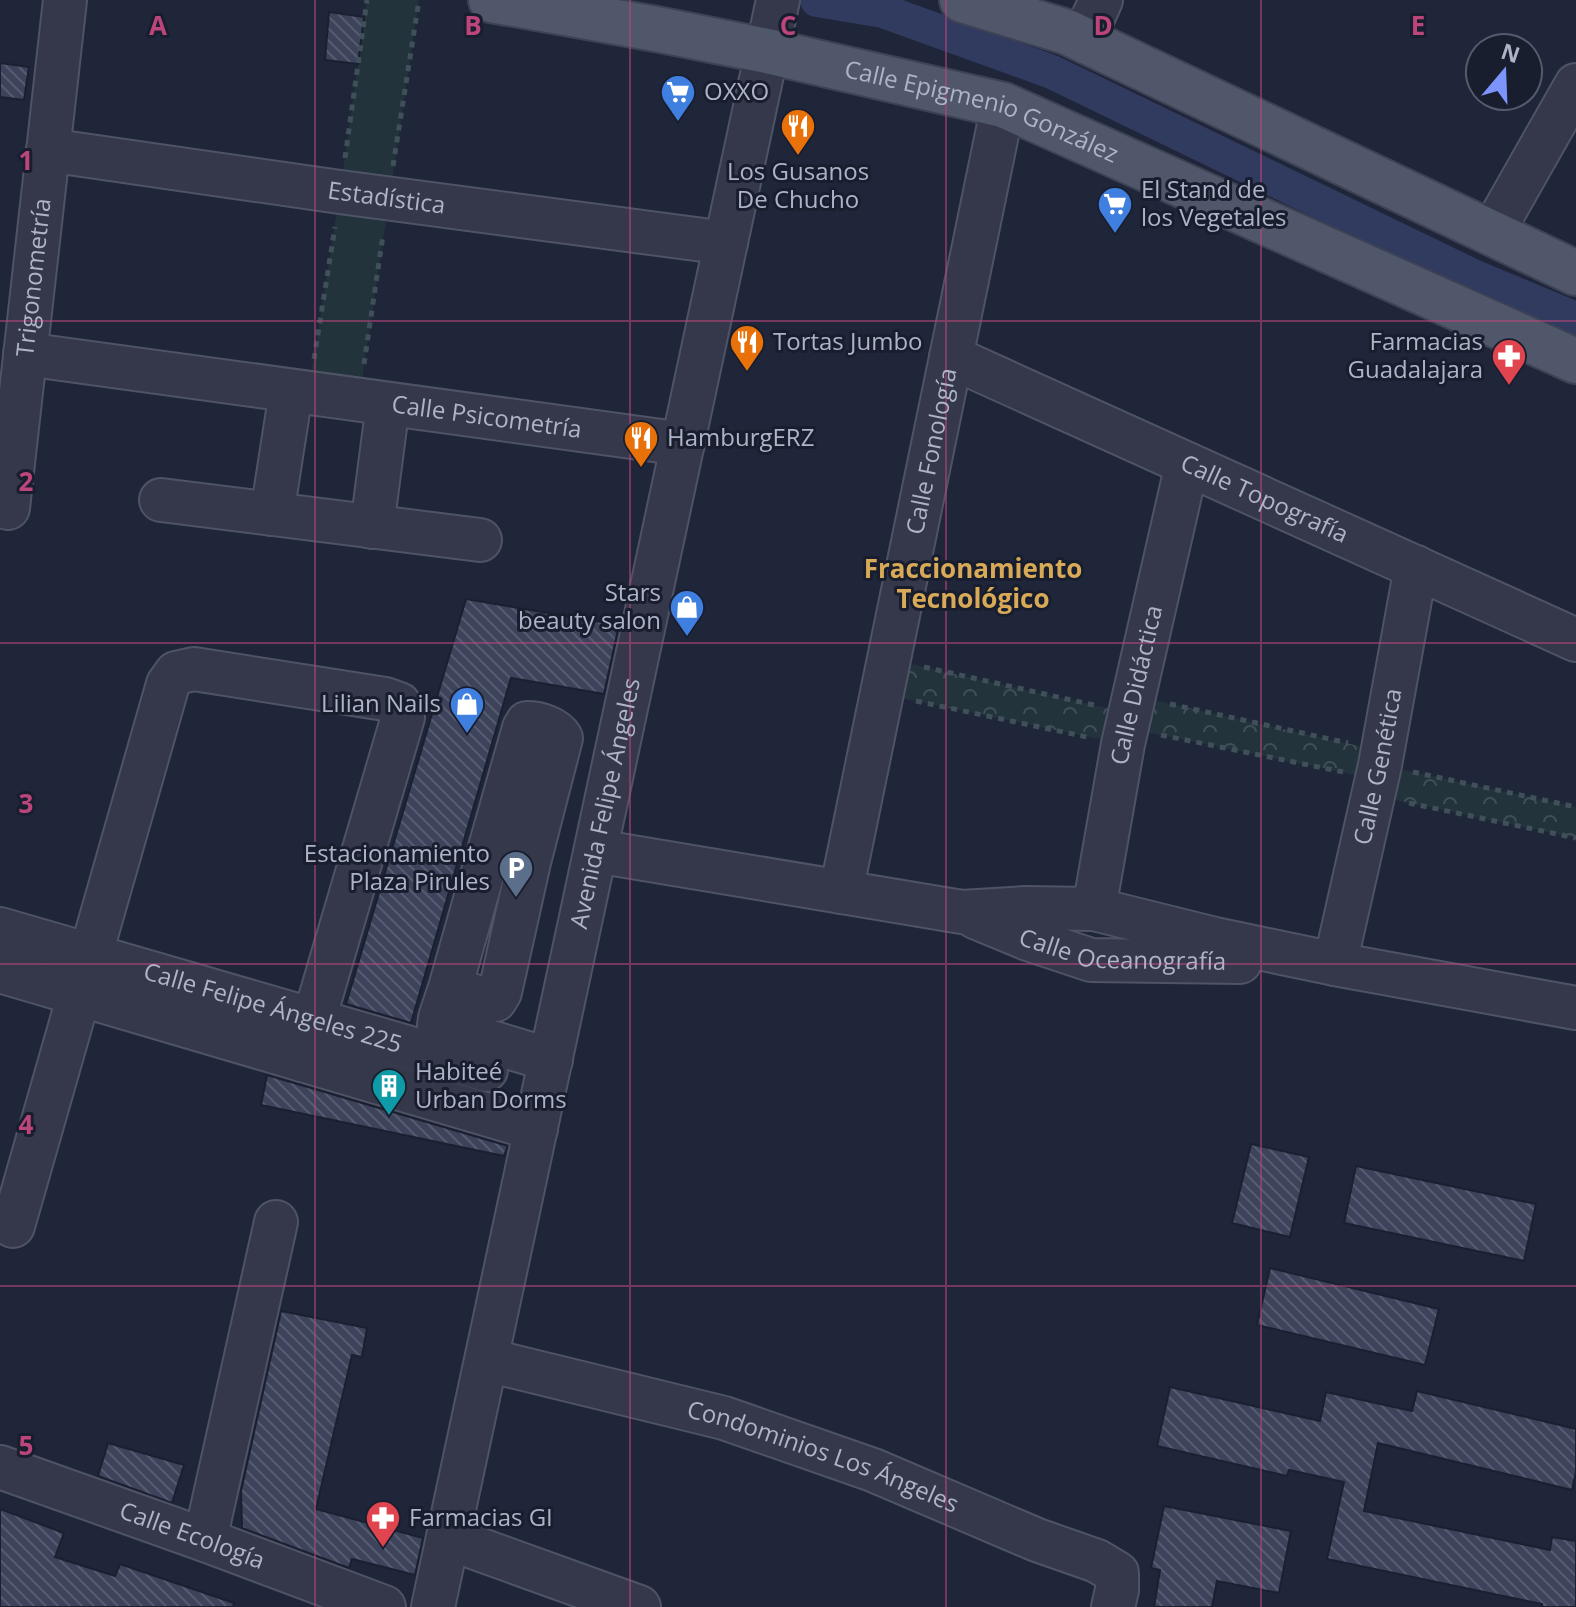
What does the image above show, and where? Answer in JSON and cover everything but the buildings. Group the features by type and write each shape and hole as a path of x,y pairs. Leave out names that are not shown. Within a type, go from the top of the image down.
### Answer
{"main road":[{"name":"Calle Epigmenio González","path":"491,0 767,51 1003,105 1576,361"},
{"path":"962,0 1067,32 1576,273"}],"street":[{"name":"Trigonometría","path":"8,508 65,0"},
{"name":"Avenida Felipe Ángeles","path":"433,1607 778,0"},
{"path":"1083,40 1101,0"},
{"path":"1492,233 1576,85"},
{"name":"Calle Fonología","path":"841,892 1003,105"},
{"name":"Estadística","path":"48,150 726,243"},
{"name":"Calle Psicometría","path":"25,354 683,444"},
{"name":"Calle Topografía","path":"951,357 1576,640"},
{"path":"272,514 300,393"},
{"path":"372,527 373,402"},
{"name":"Calle Didáctica","path":"1094,909 1128,720 1187,464"},
{"path":"161,500 480,540"},
{"name":"Calle Genética","path":"1335,964 1377,772 1416,567"},
{"path":"13,1226 168,684 176,673 194,669 385,699 399,704 403,717 302,1060"},
{"path":"450,988 486,1000 495,1000 500,992 561,738 558,732 532,723 527,723 524,728 439,1025 548,1073"},
{"name":"Calle Oceanografía","path":"529,862 593,862 841,892 962,912 1091,960 1335,964"},
{"name":"Calle Oceanografía","path":"962,912 1026,908 1094,909 1335,964 1573,997"},
{"name":"Calle Felipe Ángeles 225","path":"0,929 86,975 302,1060 536,1129"},
{"name":"Calle Felipe Ángeles 225","path":"0,971 86,975 315,1021 548,1073"},
{"path":"205,1540 276,1222"},
{"name":"Condominios Los Ángeles","path":"487,1360 724,1418 873,1470 1037,1540 1097,1561 1117,1573 1113,1607"},
{"name":"Calle Ecología","path":"0,1467 384,1607"},
{"path":"448,1538 639,1607"}],"path":[{"path":"300,393 340,192 367,0"},
{"path":"373,402 388,198 419,0"},
{"path":"885,677 1128,720 1377,772 1576,807"},
{"path":"885,677 1128,720 1377,772 1576,838"}],"green space":[{"path":"367,0 419,0 359,400 308,394"},
{"path":"888,659 1129,713 1134,696 1382,751 1380,765 1576,807 1576,838 1372,795 1375,779 1127,728 1123,744 882,694"}],"waterway":[{"path":"817,0 883,11 1052,72 1475,277 1576,319"}],"place":[{"name":"OXXO","path":"678,123"},
{"name":"Los Gusanos De Chucho","path":"798,157"},
{"name":"El Stand de los Vegetales","path":"1115,235"},
{"name":"Tortas Jumbo","path":"747,373"},
{"name":"Farmacias Guadalajara","path":"1509,387"},
{"name":"HamburgERZ","path":"641,469"},
{"name":"Stars beauty salon","path":"687,638"},
{"name":"Lilian Nails","path":"467,735"},
{"name":"Estacionamiento Plaza Pirules","path":"516,899"},
{"name":"Habiteé Urban Dorms","path":"389,1117"},
{"name":"Farmacias GI","path":"383,1549"}],"district":[{"name":"Fraccionamiento Tecnológico","path":"973,584"}]}
